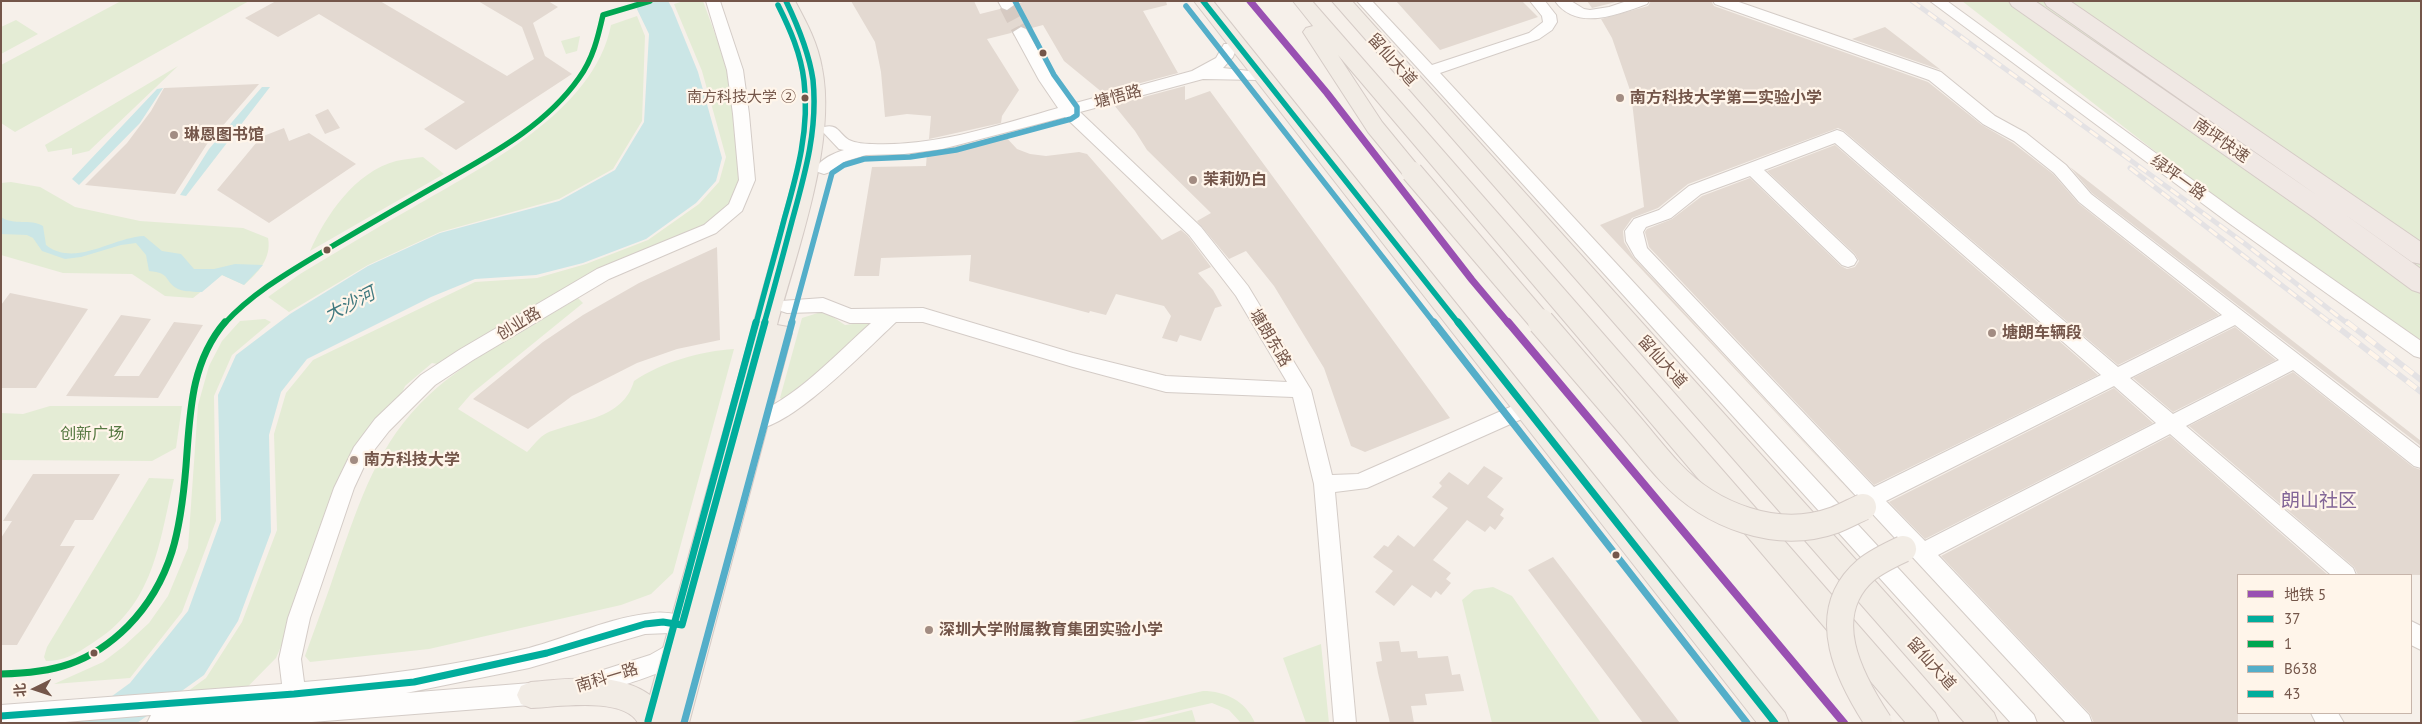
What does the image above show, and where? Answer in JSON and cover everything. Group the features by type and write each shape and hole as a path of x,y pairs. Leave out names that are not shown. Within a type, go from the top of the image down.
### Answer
{"highway":[{"name":"南坪快速","path":"2020,1 2314,206 2421,284"},
{"name":"南坪快速","path":"2055,1 2421,255"}],"main road":[{"path":"675,723 690,630 813,144 817,108 815,76 807,45 786,1"},
{"path":"654,723 675,652 690,630 756,422 824,168 830,131 831,93 828,72 818,35 803,1"},
{"path":"1193,1 1520,411 1775,723"},
{"path":"1203,1 1758,723"},
{"path":"1293,1 1366,113 1412,172 1671,473 1711,505 1731,515 1778,526 1817,524 1835,520 1870,502"},
{"name":"留仙大道","path":"1302,1 1925,723"},
{"name":"留仙大道","path":"1340,1 1984,723"},
{"path":"1879,723 1853,680 1843,655 1840,635 1841,614 1850,591 1862,574 1875,563 1913,548"},
{"path":"531,695 589,693 623,695 634,699 646,707 654,723"}],"street":[{"name":"创业路","path":"294,694 290,659 299,618 344,488 361,453 382,425 428,380 466,355 603,274 710,229 728,216 736,206 742,196 746,180 742,114 735,70 713,1"},
{"path":"1364,1 2026,723"},
{"path":"1429,71 1542,32 1550,22 1549,15 1537,1"},
{"path":"1562,1 1577,13 1597,15 1621,4 1642,1"},
{"path":"1720,1 1928,72 1989,120 2020,137 2047,158 2060,169 2086,198 2421,460"},
{"name":"绿坪一路","path":"1937,1 2208,200 2421,351"},
{"name":"塘朗东路","path":"1021,32 1047,80 1069,110 1195,231 1242,291 1301,390 1324,484 1345,723"},
{"name":"塘悟路","path":"824,168 840,157 862,150 909,148 955,141 1198,75 1213,69 1222,61 1229,47"},
{"name":"塘悟路","path":"1198,75 1229,73 1252,76"},
{"name":"塘悟路","path":"830,131 837,142 862,150"},
{"path":"2081,723 1870,502 1641,252 1635,242 1634,231 1640,223 1665,214 1695,190 1837,136 2345,574"},
{"path":"1752,168 1848,260"},
{"path":"788,306 823,305 850,316 923,315 1073,360 1166,384 1301,390"},
{"path":"756,422 778,414 790,406 892,315"},
{"path":"1870,502 2237,316"},
{"path":"1913,548 2171,424 2294,361"},
{"path":"1324,484 1360,482 1520,411"},
{"name":"南科一路","path":"1,716 242,713 294,694 414,682 548,653 645,624 663,622 690,630"},
{"name":"南科一路","path":"158,723 242,713 531,695 567,690 602,681 656,663 675,652"},
{"path":"2323,714 2333,723"}],"green space":[{"path":"121,1 249,1 15,132 1,123 1,65"},
{"path":"684,1 703,1 729,72 742,181 738,196 708,225 443,365 432,363 405,386 397,405 378,423 276,658 212,723 144,723 206,678 242,622 277,530 274,434 286,393 313,360 475,282 537,278 586,264 648,240 699,204 719,182 726,157 702,71 674,4"},
{"path":"1962,1 2421,1 2421,345 2237,215"},
{"path":"637,16 645,36 642,121 613,169 559,199 440,232 368,265 289,312 268,297 300,274 470,174 531,134 559,110 583,85 600,56 611,25"},
{"path":"16,20 38,34 1,54 1,27"},
{"path":"580,36 577,51 566,54 561,41"},
{"path":"178,66 89,151 72,155 72,148 48,152 45,145"},
{"path":"423,157 444,174 310,251 324,223 355,185 381,167 396,161"},
{"path":"11,182 40,187 75,207 140,221 243,228 268,238 268,252 259,270 244,285 222,275 193,298 165,296 132,274 63,273 1,255 1,183"},
{"path":"578,298 583,303 471,394 458,409 527,452 547,433 598,417 610,411 620,404 628,394 634,381 657,368 695,355 734,349 673,573 651,594 621,605 429,649 310,662 305,656 354,517 373,473 396,432 411,413 445,381 501,343"},
{"path":"824,311 845,325 877,321 787,402 780,398 802,318"},
{"path":"265,319 271,322 232,355 214,396 216,521 182,612 130,678 54,684 103,662 124,646 149,623 168,596 188,548 198,405 209,366 222,341 240,321"},
{"name":"创新广场","path":"50,406 182,406 176,448 152,461 1,460 1,413 23,414"},
{"path":"149,478 174,479 158,550 141,592 112,629 70,656 59,660 46,661 44,657 47,647"},
{"path":"1493,587 1512,596 1601,723 1492,723 1462,600 1474,590"},
{"path":"1321,644 1329,723 1306,723 1283,658"},
{"path":"1203,691 1227,695 1234,699 1246,709 1255,723 1241,723 1229,710 1212,703 1124,723 1067,723"},
{"path":"1192,710 1196,723 1140,723"}],"water":[{"name":"大沙河","path":"633,1 668,1 672,8 698,72 722,158 716,181 696,203 646,239 583,263 536,275 475,279 431,297 307,359 281,392 269,435 271,532 238,621 204,675 137,723 75,723 130,683 188,611 221,520 218,395 236,355 290,314 368,266 440,233 559,201 615,170 644,122 649,34"},
{"path":"262,87 270,87 186,196 180,195 209,149"},
{"path":"163,88 140,123 79,185 72,179 157,89"},
{"path":"1,217 6,220 33,222 43,226 46,245 57,251 82,253 120,241 144,236 162,251 181,254 194,269 214,269 235,264 263,265 244,285 222,275 202,292 184,291 173,286 164,275 149,271 146,255 136,243 121,245 81,257 65,259 42,251 33,238 27,235 1,234"}],"building":[{"path":"276,1 380,1 507,76 534,59 522,27 478,1 548,1 558,7 533,23 545,56 572,74 456,150 424,129 465,102 319,14 278,37 245,18"},
{"path":"851,1 974,1 980,14 1000,9 1008,12 1016,4 1026,1 1166,1 1167,5 1143,11 1178,73 1103,93 1064,61 1043,25 1028,29 1020,25 1011,33 987,39 1019,90 1002,116 1001,123 929,139 931,116 907,114 885,117 881,72 875,42"},
{"path":"1396,1 1522,1 1538,17 1440,50"},
{"path":"1587,1 1620,1 1592,8"},
{"path":"1651,1 1711,1 1714,6 1928,82 1982,125 2013,143 2053,174 2078,203 2219,315 2118,365 1844,131 1838,128 1688,184 1658,208 1632,218 1623,231 1624,242 1634,258 1853,495 1600,225 1644,207 1631,93 1612,38 1601,19 1648,6"},
{"path":"1885,27 1941,70 1852,39"},
{"name":"琳恩图书馆","path":"259,84 207,144 175,194 85,185 127,143 151,111 164,88"},
{"path":"1185,86 1185,100 1210,91 1450,418 1365,452 1351,446 1324,368 1274,286 1246,251 1229,259 1197,221 1211,213 1147,150 1135,131 1114,105"},
{"path":"328,109 340,128 325,134 315,115"},
{"path":"284,128 289,141 309,133 356,164 269,223 217,190 261,137"},
{"path":"1004,135 1017,149 1030,154 1046,156 1079,152 1087,154 1162,240 1181,230 1188,236 1211,267 1198,273 1213,290 1222,306 1215,308 1201,341 1180,335 1177,342 1162,338 1171,316 1164,306 1116,294 1106,315 1090,311 1089,313 969,281 971,255 881,258 879,276 854,276 872,167 926,166 927,153"},
{"path":"1835,145 2098,375 1874,485 1649,247 1645,232 1647,229 1672,219 1702,196 1750,178 1841,266 1847,269 1855,267 1859,261 1855,254 1767,171"},
{"path":"2070,167 2421,441 2421,446 2092,193"},
{"path":"717,247 720,340 677,349 637,363 572,396 528,429 473,399 543,342 583,315 639,283"},
{"path":"10,293 88,309 36,388 1,388 1,305"},
{"path":"121,315 151,319 114,376 139,376 174,322 203,325 158,398 66,396"},
{"path":"2235,327 2276,360 2173,412 2133,378"},
{"path":"2293,372 2413,467 2421,470 2421,575 2358,574 2354,567 2189,426"},
{"path":"2114,388 2153,423 1925,539 1889,502"},
{"path":"2170,436 2327,574 2237,574 2238,723 2094,723 2090,714 1941,556"},
{"path":"1484,466 1503,478 1487,497 1504,509 1500,515 1504,518 1495,530 1490,526 1485,532 1467,520 1433,560 1451,573 1446,579 1451,583 1441,595 1436,591 1431,598 1412,585 1394,606 1375,592 1393,571 1373,557 1384,545 1388,547 1398,535 1414,547 1448,508 1432,497 1442,486 1439,483 1449,472 1468,485"},
{"path":"33,474 120,474 93,520 75,520 60,546 75,546 17,645 1,645 1,538 12,521 3,521"},
{"path":"1553,557 1680,723 1643,723 1528,570"},
{"path":"1399,641 1401,652 1417,651 1418,658 1448,656 1452,675 1460,674 1464,691 1425,694 1427,705 1411,706 1414,723 1390,723 1378,673 1376,662 1382,661 1379,642"}],"tunnel":[{"path":"1007,5 1021,32"}],"railway":[{"path":"1912,1 2244,243 2348,324"},
{"path":"2130,168 2332,324"},
{"path":"2331,322 2421,392"},
{"path":"2347,322 2421,380"}],"metro line":[{"name":"5","path":"1250,1 1327,93 1472,280 1844,723"}],"transit line":[{"name":"1","path":"603,15 650,1"},
{"name":"37","path":"1,716 294,694 414,682 547,653 645,624 663,622 682,625 809,160 814,117 812,78 804,40 786,1"},
{"name":"B638","path":"684,723 832,173 844,165 864,159 910,157 956,150 1071,119 1077,115 1077,107 1054,75 1015,1"},
{"name":"37","path":"1203,1 1775,723"},
{"name":"43","path":"648,721 801,158 805,117 804,80 795,43 778,5"},
{"name":"B638","path":"1186,6 1747,723"},
{"name":"1","path":"1,674 52,670 80,661 94,654 122,632 142,612 156,591 167,568 175,544 180,519 196,377 209,345 233,314 252,297 274,282 475,164 533,125 559,103 580,77 595,48 603,15"}],"place":[{"name":"南方科技大学 ②","path":"805,98"},
{"name":"南方科技大学第二实验小学","path":"1620,98"},
{"name":"琳恩图书馆","path":"174,135"},
{"name":"茉莉奶白","path":"1193,180"},
{"name":"塘朗车辆段","path":"1992,333"},
{"name":"南方科技大学","path":"354,460"},
{"name":"深圳大学附属教育集团实验小学","path":"929,630"}],"district":[{"name":"朗山社区","path":"2319,502"}]}
